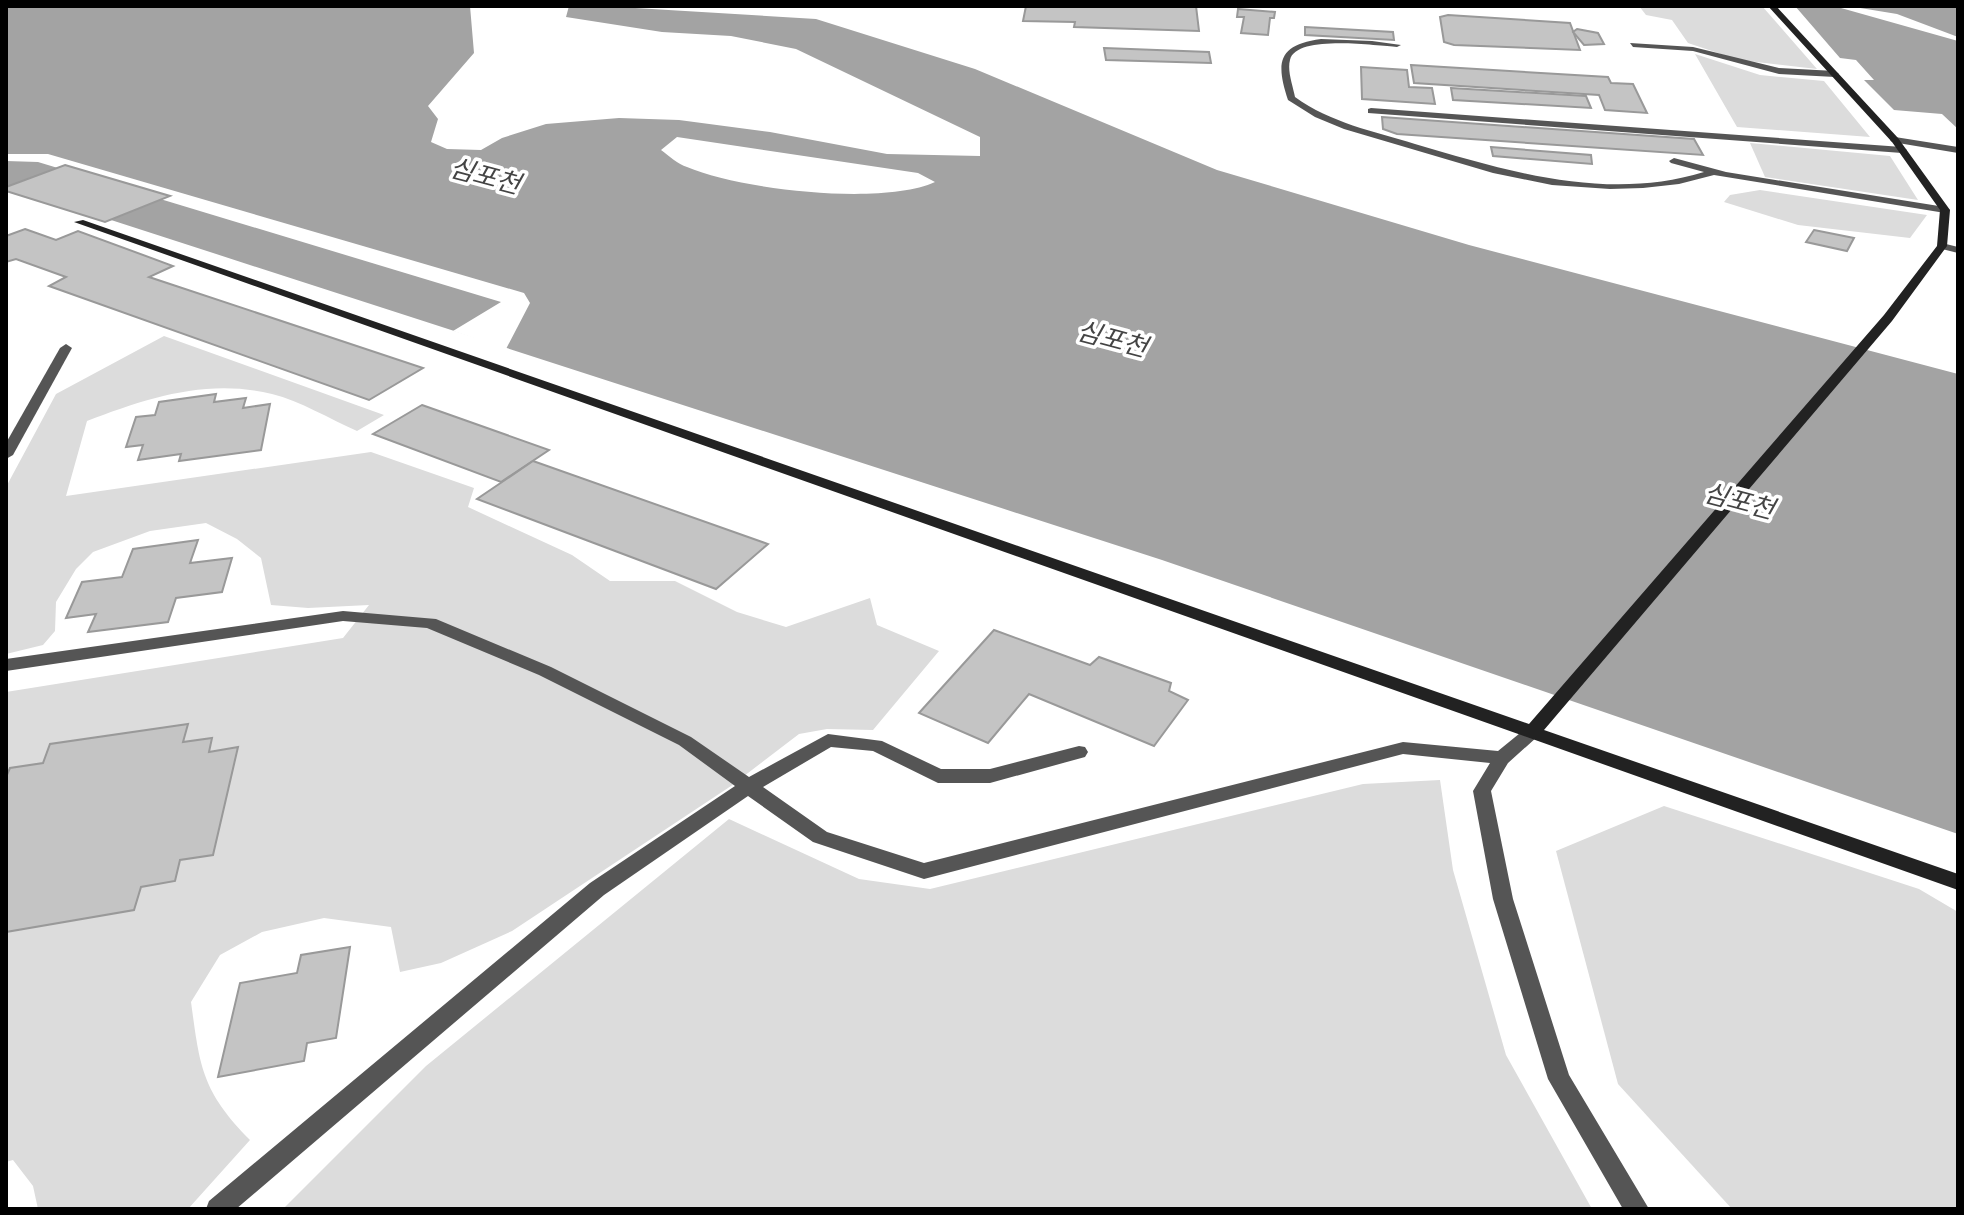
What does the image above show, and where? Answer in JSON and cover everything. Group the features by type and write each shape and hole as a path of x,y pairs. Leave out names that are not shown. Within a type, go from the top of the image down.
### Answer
{"street":[{"path":"1637,1209 1559,1079 1503,899 1482,791 1502,758 1531,733 1888,318 1942,246 1945,210 1895,140 1772,6"},
{"path":"1397,45 1326,41 1305,43 1289,51 1286,58 1291,98 1315,115 1354,129 1558,186 1613,187 1681,182 1714,172"},
{"path":"1633,45 1693,49 1779,71 1835,74"},
{"path":"1371,111 1902,150"},
{"path":"1895,140 1958,150"},
{"path":"1674,161 1714,172 1945,210"},
{"path":"79,222 1958,882"},
{"path":"1942,246 1958,250"},
{"path":"6,455 66,348"},
{"path":"6,665 343,616 430,623 545,671 685,741 820,837 924,871 1403,748 1502,758"},
{"path":"218,1209 597,889 749,786 828,740 876,745 938,776 990,776 1079,752"}],"shaded area":[{"path":"1639,6 1762,6 1817,69 1739,60 1688,43 1672,20 1646,15"},
{"path":"1695,54 1760,75 1824,81 1870,137 1737,127"},
{"path":"1750,143 1890,156 1918,200 1765,177"},
{"path":"1760,190 1927,215 1910,238 1798,225 1724,202 1730,195"},
{"path":"164,336 384,415 357,431 293,401 248,390 201,389 155,398 87,421 66,496 371,452 474,488 468,507 572,555 610,581 675,581 737,612 786,627 870,598 877,625 939,651 873,730 827,729 799,734 731,786 512,931 441,963 400,972 391,927 324,918 262,932 220,955 191,1002 197,1045 213,1092 250,1140 188,1209 38,1209 33,1186 13,1160 6,1162 6,692 343,638 369,605 308,608 271,605 261,558 237,539 206,523 150,531 93,552 76,569 56,602 55,631 43,645 6,654 6,487 56,394"},
{"path":"1440,780 1453,870 1506,1055 1592,1209 283,1209 426,1066 729,819 859,879 930,889 1363,784"},
{"path":"1664,806 1919,889 1958,912 1958,1209 1732,1209 1618,1084 1556,851"}],"water":[{"name":"심포천","path":"6,6 470,6 474,53 428,106 438,119 431,142 447,149 481,150 502,138 546,124 619,118 679,120 770,132 887,154 980,156 980,137 796,49 731,36 662,32 566,17 569,6 602,6 816,19 975,69 1217,170 1469,245 1958,374 1958,834 1162,560 6,186","holes":["677,137 918,173 935,182 882,193 811,192 711,175 684,166 661,150"]},
{"path":"1795,6 1841,8 1958,41 1958,129 1942,114 1894,110 1864,80 1874,80 1856,60 1840,58"},
{"path":"1848,6 1958,6 1958,37 1897,14"}],"pier":[{"path":"6,154 48,154 524,293 530,303 506,349 453,331 501,302 38,162 6,161"}],"building":[{"path":"1026,6 1196,6 1199,31 1074,27 1075,22 1023,21"},
{"path":"1238,9 1275,12 1274,18 1270,18 1268,35 1241,33 1244,17 1237,17"},
{"path":"1440,17 1570,23 1580,50 1454,45 1444,42"},
{"path":"1305,27 1393,32 1394,40 1305,35"},
{"path":"1577,29 1598,33 1604,44 1584,45 1573,32"},
{"path":"1104,48 1209,52 1211,63 1106,60"},
{"path":"1411,65 1608,77 1611,83 1633,84 1647,113 1605,110 1599,95 1414,83"},
{"path":"1361,67 1407,70 1409,87 1432,88 1435,104 1362,99"},
{"path":"1451,88 1586,96 1591,108 1453,100"},
{"path":"1382,117 1694,139 1703,155 1397,134 1383,129"},
{"path":"1491,147 1591,155 1592,164 1493,156"},
{"path":"65,165 170,196 105,222 6,191 6,187"},
{"path":"25,229 56,240 78,231 173,266 149,277 423,368 369,400 49,286 66,277 16,259 6,262 6,236"},
{"path":"1814,230 1854,238 1847,251 1806,242"},
{"path":"216,394 214,402 246,398 243,408 270,404 261,450 179,461 181,454 138,460 143,445 126,447 136,417 155,415 159,402"},
{"path":"422,405 549,450 501,482 373,434"},
{"path":"533,461 768,544 716,589 477,499"},
{"path":"198,540 190,563 232,558 222,592 176,598 168,622 88,632 96,614 66,618 82,582 122,577 133,549"},
{"path":"994,630 1090,665 1099,657 1171,683 1169,691 1188,700 1154,746 1029,694 988,743 919,713"},
{"path":"188,724 183,742 212,738 209,752 238,747 213,855 180,860 175,881 141,887 134,910 6,932 6,777 10,768 43,763 50,744"},
{"path":"350,947 336,1038 307,1043 304,1061 218,1077 240,983 297,973 301,955"}]}
